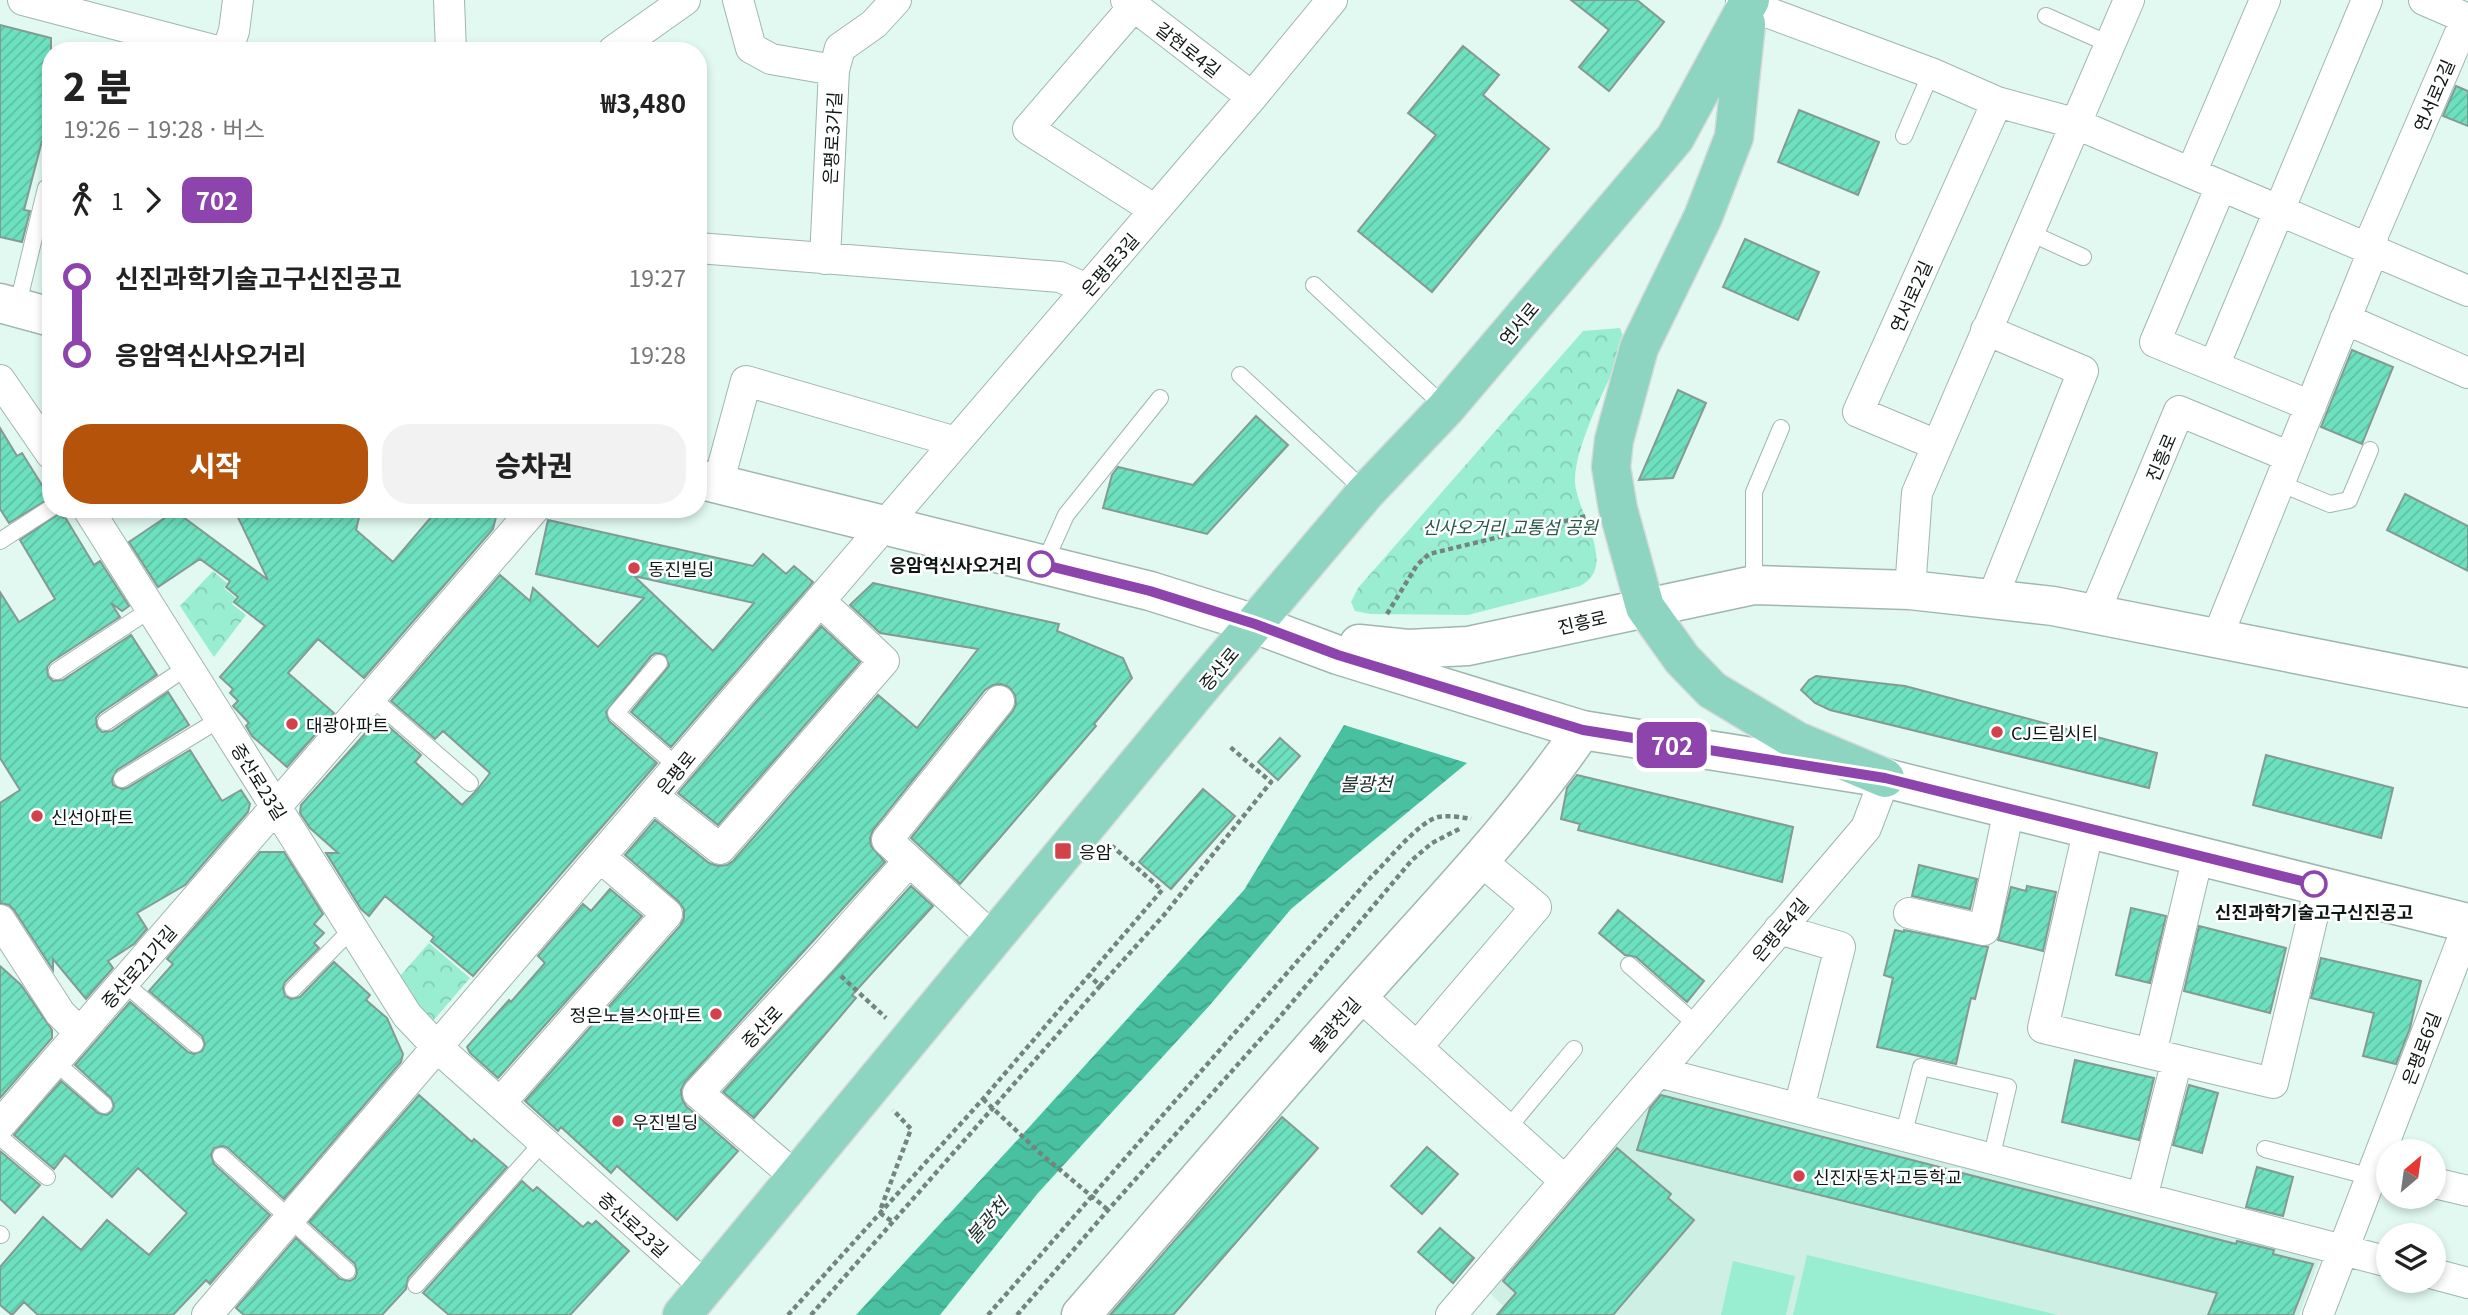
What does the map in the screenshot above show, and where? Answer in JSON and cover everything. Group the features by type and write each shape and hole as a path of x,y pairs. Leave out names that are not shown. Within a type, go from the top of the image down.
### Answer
{"main road":[{"name":"연서로","path":"1255,624 1366,492 1446,408 1675,138 1746,2"},
{"path":"1746,2 1734,137 1703,217 1639,348 1614,440 1611,467 1617,504 1645,607 1682,659 1712,690 1797,741 1885,778"},
{"path":"708,482 1150,591 1255,624 1338,655 1583,730 1885,778 2468,924"},
{"name":"진흥로","path":"1255,624 1386,648 1447,649 1754,585 1910,590 2053,606 2468,688"},
{"name":"증산로","path":"694,1301 1255,624"},
{"name":"불광천길","path":"1081,1315 1480,860 1583,730"}],"street":[{"path":"23,0 183,42"},
{"path":"230,42 238,0"},
{"path":"450,0 451,42"},
{"path":"626,42 685,0"},
{"name":"은평로3가길","path":"738,0 751,48 771,59 834,70 825,259"},
{"path":"834,70 840,48 874,24 896,0"},
{"name":"은평로3길","path":"884,526 1332,0"},
{"path":"1910,590 1917,493 2129,0"},
{"path":"2191,173 2265,0"},
{"path":"2214,366 2367,0"},
{"path":"2424,0 2467,19"},
{"path":"1746,2 1931,73 1997,102 2074,123 2468,291"},
{"path":"1130,3 1028,130 1155,209"},
{"name":"갈현로4길","path":"1130,3 1252,97"},
{"name":"연서로2길","path":"2346,319 2373,251 2373,235 2467,19"},
{"name":"연서로2길","path":"1937,445 1858,412 1997,102"},
{"path":"2221,186 2155,342 2311,406"},
{"path":"707,248 1060,277 1087,289"},
{"path":"2217,638 2346,319 2468,373"},
{"path":"1986,330 2083,372 1992,599"},
{"path":"0,380 42,441"},
{"path":"708,482 746,381 956,442"},
{"name":"진흥로","path":"2094,614 2179,411 2285,470"},
{"name":"증산로23길","path":"94,518 407,1015 438,1048 543,1142 694,1301"},
{"path":"277,808 526,518"},
{"name":"은평로","path":"820,601 884,661 720,849 653,796 884,526"},
{"path":"993,939 887,840 999,701"},
{"name":"은평로4길","path":"1451,1315 1866,828 1885,778"},
{"path":"217,1311 290,1219 653,796"},
{"name":"증산로21가길","path":"0,1125 277,808"},
{"path":"1909,914 1984,930 2009,809"},
{"path":"2089,828 2043,1028 2273,1083 2320,886"},
{"path":"2142,1198 2198,856"},
{"path":"499,1103 667,914 601,858"},
{"path":"1417,1047 1536,907 1480,860"},
{"name":"증산로","path":"797,1178 698,1093 909,861"},
{"path":"0,922 60,1013 79,1032"},
{"name":"은평로6길","path":"2318,1315 2468,924"},
{"path":"1779,929 1840,947 1800,1108"},
{"path":"1359,995 1565,1181"},
{"path":"1658,1072 2376,1258"},
{"path":"2446,1186 2468,1191"},
{"path":"2446,1277 2468,1283"}],"lane":[{"path":"2046,16 2109,44"},
{"path":"1904,136 1931,73"},
{"path":"23,309 42,209"},
{"path":"2028,232 2084,257"},
{"path":"1314,285 1446,408"},
{"path":"1240,375 1366,492"},
{"path":"1044,564 1066,515 1160,398"},
{"path":"1754,585 1754,492 1781,428"},
{"path":"2285,470 2330,504 2350,500 2370,450"},
{"path":"0,541 42,514"},
{"path":"57,671 151,609"},
{"path":"659,663 617,713 678,767"},
{"path":"106,722 187,667"},
{"path":"372,698 470,783"},
{"path":"122,779 220,719"},
{"path":"293,989 353,928"},
{"path":"1629,965 1697,1025"},
{"path":"123,982 195,1044"},
{"path":"1508,1128 1574,1049"},
{"path":"54,1061 104,1105"},
{"path":"1903,1136 1921,1067 2008,1087 1991,1158"},
{"path":"0,1137 47,1177"},
{"path":"416,1285 543,1142"},
{"path":"2265,1149 2373,1173"},
{"path":"221,1156 347,1271"}],"path":[{"path":"1387,614 1417,565 1429,554 1586,516 1617,504"},
{"path":"811,1315 1164,915 1270,782 1229,746"},
{"path":"988,1315 1371,877 1416,832 1436,817 1451,816 1476,820 1432,842 1412,859 1273,1025 1017,1315"},
{"path":"788,1315 983,1099 1162,890 1088,824"},
{"path":"822,959 911,1040"},
{"path":"1088,974 1100,986"},
{"path":"871,1087 911,1129 880,1213"},
{"path":"983,1099 1108,1210"},
{"path":"880,1213 893,1222"}],"shaded area":[{"name":"신진자동차고등학교","path":"1664,1082 2320,1258 2299,1315 1512,1315 1488,1291"}],"green space":[{"name":"신사오거리 교통섬 공원","path":"1620,328 1626,345 1594,412 1576,467 1577,495 1596,553 1596,566 1591,577 1580,586 1468,615 1370,614 1355,611 1351,602 1358,588 1583,331"},
{"path":"213,571 227,583 224,588 236,598 232,604 246,615 214,657 180,606"},
{"path":"429,943 470,978 432,1022 413,1005 400,976"},
{"path":"1807,1255 2058,1315 1793,1315"},
{"path":"1733,1261 1795,1276 1786,1315 1721,1315"}],"water":[{"name":"불광천","path":"1344,725 1467,763 1291,909 1210,1005 1038,1193 940,1315 856,1315 1244,890"}],"building":[{"path":"1571,0 1637,0 1664,22 1609,91 1579,67 1609,30"},
{"path":"0,25 51,38 51,42 42,42 42,141 24,210 30,211 22,242 0,237"},
{"path":"1463,46 1499,75 1483,95 1549,149 1432,292 1358,231 1436,135 1408,113"},
{"path":"2456,86 2468,91 2468,126 2443,116"},
{"path":"1799,110 1879,142 1858,195 1778,162"},
{"path":"1745,239 1819,272 1798,320 1723,287"},
{"path":"2352,350 2393,367 2362,444 2321,427"},
{"path":"1678,390 1706,403 1673,478 1639,480"},
{"path":"1256,416 1288,445 1207,534 1103,508 1112,475 1118,467 1193,485"},
{"path":"0,428 17,456 22,453 42,485 42,503 9,523 0,509"},
{"path":"2405,494 2468,526 2468,571 2387,530"},
{"path":"53,518 66,518 94,565 100,561 129,606 122,611 111,603 120,617 51,662 47,667 48,676 53,681 63,680 131,635 157,675 100,713 96,718 97,727 102,732 112,731 168,692 189,725 117,770 112,779 113,785 127,788 190,750 222,801 241,790 250,804 248,812 185,885 137,913 147,929 134,944 108,961 113,968 86,999 53,959 53,970 14,910 9,905 0,903 0,803 20,790 0,758 0,592 19,622 55,599 20,540"},
{"path":"165,518 184,518 268,580 238,518 359,518 356,530 393,562 430,518 496,518 493,529 364,678 318,639 288,673 334,713 287,767 252,736 246,726 249,723 233,706 238,701 230,693 233,689 220,677 265,626 234,602 238,597 226,587 230,581 200,559 158,587 129,542"},
{"path":"548,520 753,566 763,554 786,574 794,566 813,582 671,747 631,712 669,666 665,655 656,653 651,656 606,712 609,721 657,763 473,976 431,941 434,937 385,896 369,916 361,909 326,853 338,853 310,828 300,813 301,805 379,718 421,755 415,762 462,805 490,773 443,731 435,739 391,701 500,575 530,601 533,588 598,647 644,598 536,574","holes":["634,576 754,603 713,651"]},
{"path":"873,583 1059,624 1057,631 1123,658 1132,678 1094,724 1096,726 960,884 911,838 1013,711 1016,704 1015,695 1009,687 993,685 985,690 873,830 871,846 885,862 685,1082 681,1090 686,1106 738,1151 677,1220 617,1166 611,1173 561,1127 558,1131 525,1101 680,926 684,918 684,909 678,901 625,855 655,820 709,863 727,865 878,695 917,728 978,649 880,633 850,605"},
{"path":"821,626 860,662 718,825 678,793"},
{"name":"CJ드림시티","path":"1816,676 1905,686 2157,753 2149,788 1830,710 1815,703 1801,690"},
{"path":"1280,738 1300,756 1278,780 1258,762"},
{"path":"2266,755 2393,788 2381,838 2253,805"},
{"path":"1577,775 1793,827 1782,882 1578,830 1580,824 1561,819 1567,788"},
{"path":"1203,789 1235,816 1171,889 1139,862"},
{"path":"260,852 284,852 323,914 314,924 324,933 314,943 319,948 285,982 285,996 291,999 300,997 334,962 370,995 366,1000 387,1018 403,1054 401,1062 284,1199 228,1148 214,1148 211,1154 214,1164 270,1215 210,1284 206,1280 173,1315 38,1315 24,1302 12,1315 0,1305 0,1267 43,1217 81,1250 107,1220 149,1255 187,1213 138,1168 112,1197 65,1155 54,1169 14,1135 61,1081 98,1113 107,1115 112,1111 114,1106 111,1098 75,1065 130,1002 188,1052 194,1054 202,1051 205,1045 202,1036 149,991 173,964 167,959"},
{"path":"1919,865 1977,879 1970,909 1912,896"},
{"path":"911,886 933,906 852,995 856,998 754,1118 723,1092"},
{"path":"2027,886 2056,892 2043,951 1998,940 2011,887 2026,891"},
{"path":"610,889 642,916 498,1078 470,1053 467,1047 545,963 538,956 583,904 591,911"},
{"path":"2131,908 2166,916 2150,983 2116,975"},
{"path":"1618,910 1704,981 1687,1002 1636,957 1625,955 1599,933"},
{"path":"2199,926 2286,948 2270,1013 2184,991"},
{"path":"1895,930 1988,947 1975,999 1971,998 1956,1064 1877,1047 1893,978 1884,975"},
{"path":"2321,958 2421,981 2410,1028 2396,1064 2363,1056 2374,1013 2311,998"},
{"path":"0,966 21,985 52,1030 52,1038 0,1098"},
{"path":"2075,1060 2154,1078 2139,1140 2062,1122"},
{"path":"2189,1085 2218,1093 2202,1153 2173,1145"},
{"path":"419,1095 472,1142 474,1139 507,1167 408,1278 406,1289 382,1315 244,1315 236,1308 296,1238 340,1279 350,1281 355,1278 355,1264 309,1222"},
{"path":"1661,1095 2236,1244 2237,1241 2274,1250 2273,1254 2313,1264 2293,1315 2208,1315 2217,1293 1637,1150 1650,1108"},
{"path":"1282,1117 1318,1148 1173,1315 1110,1315"},
{"path":"1427,1147 1458,1174 1422,1214 1391,1186"},
{"path":"1617,1148 1671,1194 1668,1198 1694,1220 1613,1315 1497,1315 1516,1293 1503,1281"},
{"path":"0,1151 40,1185 15,1213 0,1199"},
{"path":"2257,1167 2293,1177 2283,1216 2246,1207"},
{"path":"522,1181 533,1191 537,1187 583,1227 588,1222 592,1225 596,1221 629,1251 570,1315 449,1315 423,1293"},
{"path":"1440,1228 1474,1258 1453,1283 1418,1252"}],"bus line":[{"name":"702","path":"1041,564 1150,591 1255,624 1338,655 1583,730 1885,778 2314,884"}],"place":[{"name":"응암역신사오거리","path":"1041,564"},
{"name":"동진빌딩","path":"634,568"},
{"name":"대광아파트","path":"292,724"},
{"name":"CJ드림시티","path":"1997,732"},
{"name":"신선아파트","path":"37,816"},
{"name":"응암","path":"1063,851"},
{"name":"신진과학기술고구신진공고","path":"2314,884"},
{"name":"정은노블스아파트","path":"716,1014"},
{"name":"우진빌딩","path":"618,1121"},
{"name":"신진자동차고등학교","path":"1799,1176"}]}
